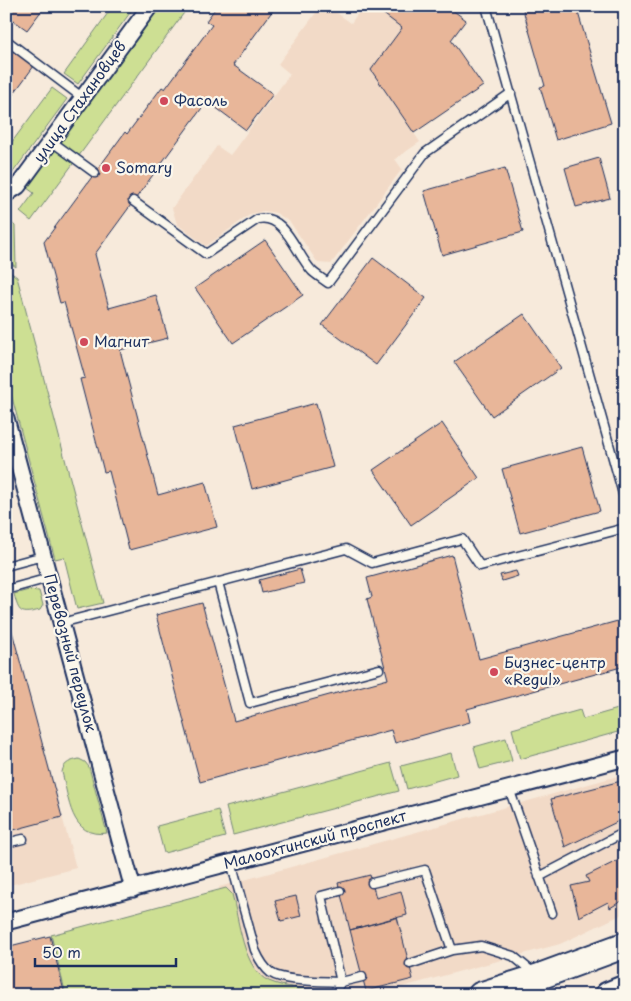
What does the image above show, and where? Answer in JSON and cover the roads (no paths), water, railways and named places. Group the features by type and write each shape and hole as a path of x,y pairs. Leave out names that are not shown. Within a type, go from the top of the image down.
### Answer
{"main road":[{"path":"480,995 538,977 625,945"},
{"path":"608,995 625,988"}],"street":[{"name":"улица Стахановцев","path":"6,194 18,186 150,6"},
{"name":"Перевозный переулок","path":"6,418 132,889"},
{"name":"Малоохтинский проспект","path":"6,922 625,758"}],"lane":[{"path":"486,6 625,501"},
{"path":"6,40 83,98"},
{"path":"133,201 206,254 258,219 274,220 282,227 312,271 328,283 425,153 511,94"},
{"path":"51,141 95,173"},
{"path":"61,623 346,549 372,562 462,539 480,566 625,528"},
{"path":"6,566 43,556"},
{"path":"6,590 49,578"},
{"path":"218,582 250,703 379,669"},
{"path":"509,788 552,913"},
{"path":"540,877 625,832"},
{"path":"6,843 23,839"},
{"path":"231,862 255,950 262,964 271,973 282,978 341,982 362,977"},
{"path":"372,883 425,870 452,950"},
{"path":"333,995 341,982 321,896 340,891"},
{"path":"410,964 452,950 481,946 513,956 538,977"}],"place":[{"name":"Фасоль","path":"164,101"},
{"name":"Somary","path":"106,168"},
{"name":"Магнит","path":"84,342"},
{"name":"Бизнес-центр «Regul»","path":"494,672"}]}
